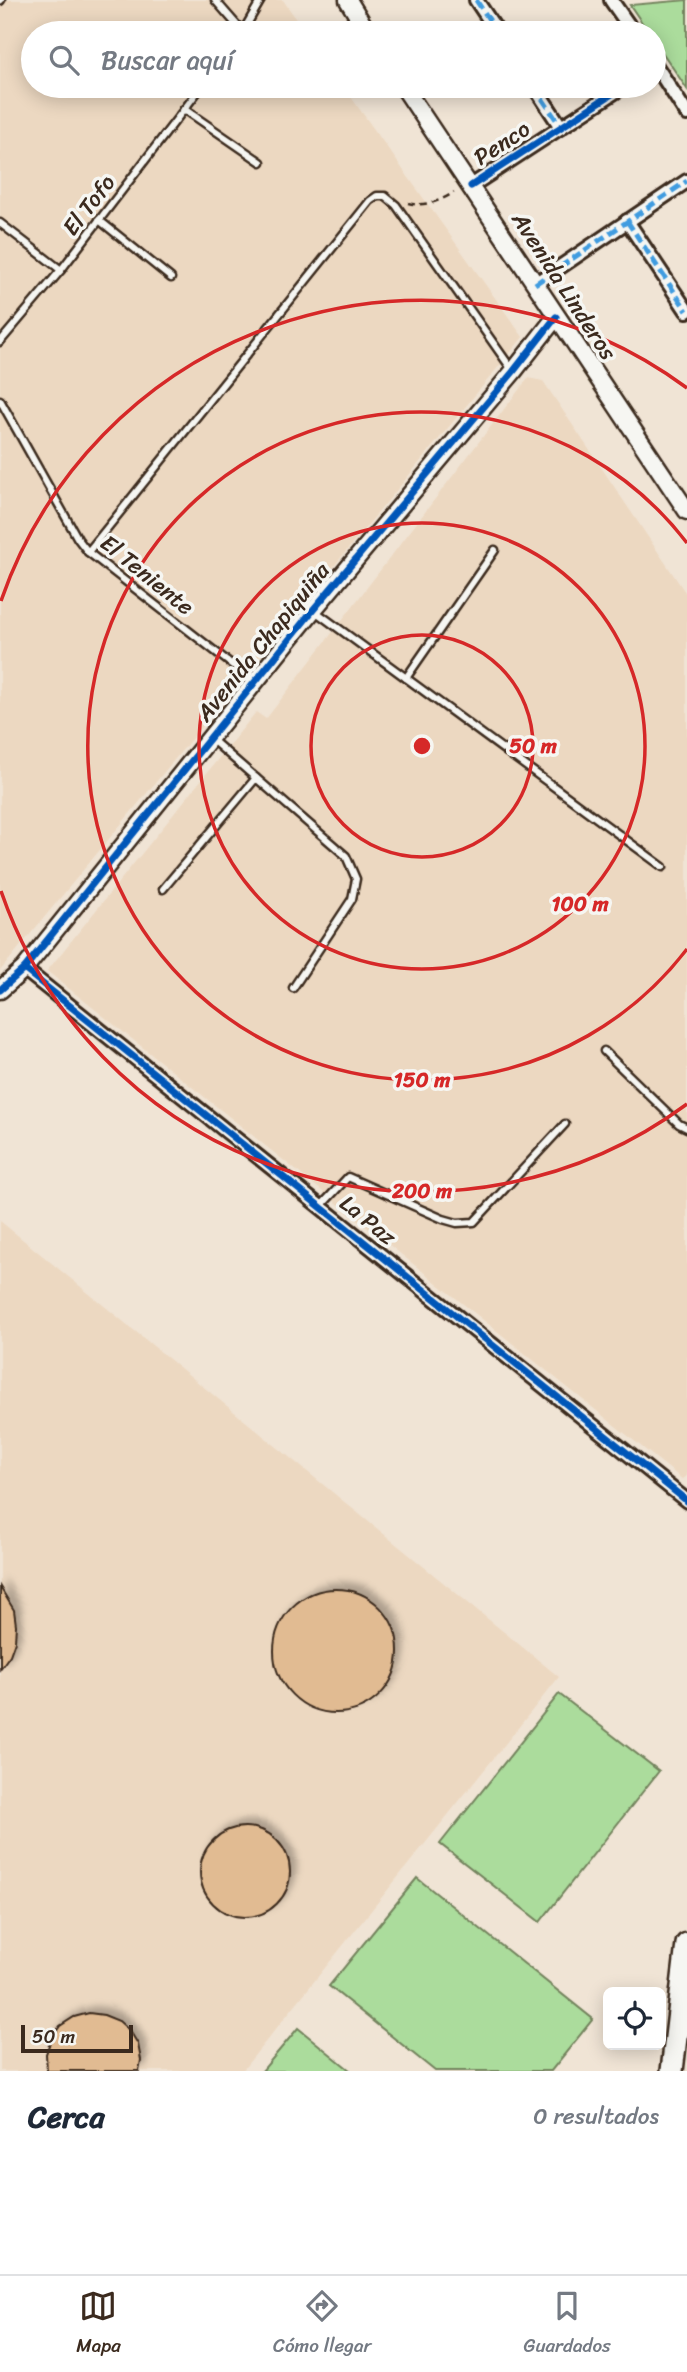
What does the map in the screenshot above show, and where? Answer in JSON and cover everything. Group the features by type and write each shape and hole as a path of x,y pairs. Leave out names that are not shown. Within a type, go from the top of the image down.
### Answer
{"highway":[{"path":"672,2071 687,1944"}],"street":[{"path":"348,0 361,21"},
{"path":"476,0 490,21"},
{"path":"611,0 626,21"},
{"path":"666,83 687,114"},
{"name":"Avenida Linderos","path":"411,98 687,511"},
{"path":"542,98 561,127"},
{"name":"Penco","path":"470,184 606,98"},
{"path":"535,284 687,181"},
{"path":"627,221 687,312"},
{"name":"Avenida Chapiquiña","path":"0,990 24,969 254,682 556,317"},
{"name":"La Paz","path":"24,969 687,1501"}],"lane":[{"path":"215,0 233,21"},
{"path":"250,21 261,0"},
{"name":"El Tofo","path":"0,342 61,270 193,98"},
{"path":"184,109 261,162"},
{"path":"88,552 370,201 377,196 386,196 396,205 513,372"},
{"path":"99,220 170,278"},
{"path":"0,223 61,270"},
{"name":"El Teniente","path":"0,400 78,539 88,552 254,682"},
{"path":"406,678 495,550"},
{"path":"313,610 663,867"},
{"path":"210,738 346,856 356,879 352,899 293,988"},
{"path":"163,889 256,778"},
{"path":"604,1051 679,1124 687,1128"},
{"path":"320,1207 348,1177 443,1219 457,1223 474,1222 565,1124"}],"path":[{"path":"396,205 401,201 416,205 445,199 470,184"}],"shaded area":[{"path":"0,0 283,0 298,21 21,21 21,98 352,98 523,337 0,971"},
{"path":"528,378 543,381 687,595 687,1476 682,1479 47,971 256,712 266,719"},
{"path":"0,1221 559,1677 242,2071 0,2071"}],"green space":[{"path":"687,0 687,89 666,58 666,21 641,21 630,5"},
{"path":"559,1694 659,1771 540,1922 440,1844"},
{"path":"417,1878 593,2019 551,2071 435,2071 329,1986"},
{"path":"298,2028 351,2071 262,2071"}],"building":[{"path":"0,1587 14,1610 16,1625 15,1641 10,1655 0,1669"},
{"path":"336,1589 360,1594 380,1607 393,1627 398,1651 393,1675 380,1695 360,1708 336,1713 312,1708 292,1695 279,1675 274,1651 279,1627 292,1607 312,1594"},
{"path":"245,1827 262,1831 277,1840 286,1855 290,1872 286,1889 277,1904 262,1913 245,1917 228,1913 213,1904 204,1889 200,1872 204,1855 213,1840 228,1831"},
{"path":"89,2013 119,2021 130,2031 138,2044 141,2060 139,2071 47,2071 46,2054 51,2039 60,2026 74,2017"}],"marked path":[{"path":"476,0 490,21"},
{"path":"542,98 561,127"},
{"path":"535,284 687,181"},
{"path":"627,221 687,311"}],"cycle path":[{"path":"471,186 606,98"},
{"path":"0,990 24,969 313,610 556,317"},
{"path":"24,969 687,1501"}]}
